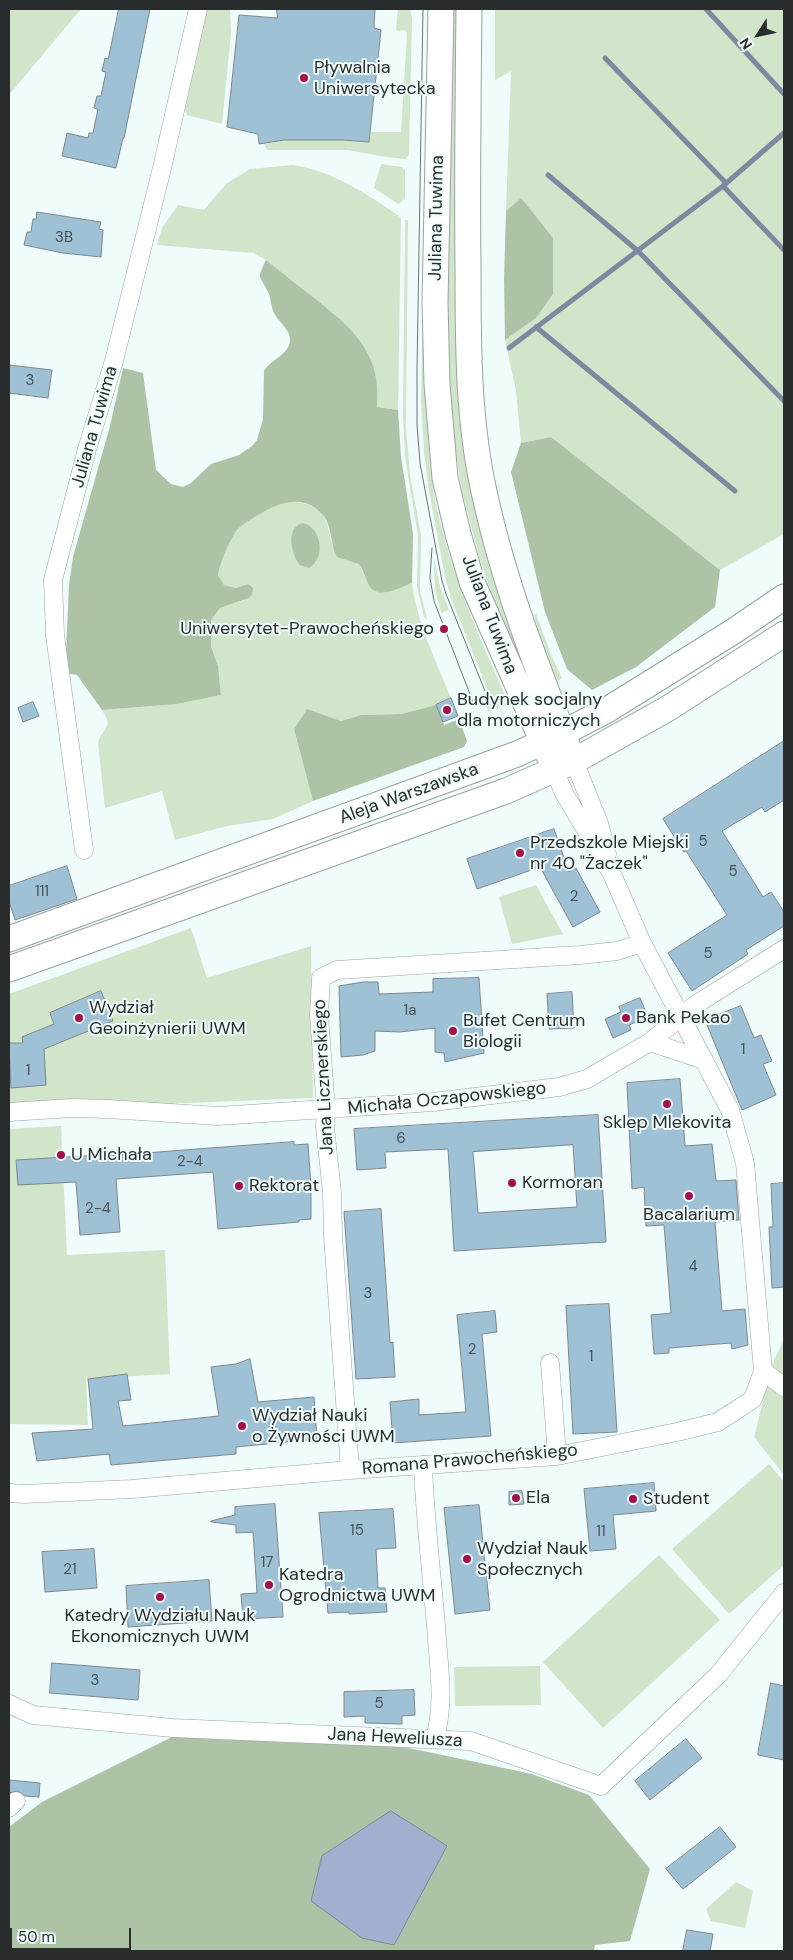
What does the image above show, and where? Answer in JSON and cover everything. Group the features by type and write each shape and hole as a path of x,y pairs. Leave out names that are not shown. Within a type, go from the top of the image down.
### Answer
{"main road":[{"name":"Juliana Tuwima","path":"440,9 435,302 437,393 445,478 472,582 528,711 553,738"},
{"name":"Juliana Tuwima","path":"469,9 468,306 470,390 476,443 484,495 514,603 550,700 553,738 564,766"},
{"name":"Aleja Warszawska","path":"9,938 517,754 586,721 670,672 784,597"},
{"name":"Aleja Warszawska","path":"9,969 506,790 564,766 667,709 784,634"},
{"path":"550,700 586,721"},
{"path":"517,754 528,711"}],"street":[{"name":"Juliana Tuwima","path":"84,850 55,636 53,580 87,449 114,362 162,168 198,9"},
{"name":"Romana Prawocheńskiego","path":"9,1493 24,1494 142,1488 350,1470 557,1456 718,1422 753,1399 763,1372 745,1163 730,1110 642,943 612,874 599,823 564,766"},
{"name":"Jana Licznerskiego","path":"350,1470 333,1236 332,1192 325,1128 326,1110 319,1015 321,978 338,970 580,955 617,951 642,943"},
{"name":"Michała Oczapowskiego","path":"9,1112 81,1108 218,1116 434,1102 560,1087 587,1080 650,1042 681,1016 784,949"},
{"path":"650,1042 704,1060"},
{"path":"550,1363 557,1456"},
{"path":"763,1372 784,1387"},
{"path":"423,1465 441,1688 442,1711 435,1738"},
{"name":"Jana Heweliusza","path":"9,1704 33,1715 173,1728 472,1741 601,1786 718,1675 784,1593"}],"green space":[{"path":"9,9 81,9 9,95"},
{"path":"205,9 230,9 231,33 222,124 187,115 185,110"},
{"path":"398,9 410,9 412,18 409,155 405,159 347,150 267,150 264,144 284,140 369,142 371,132 401,132 407,33 405,30 397,31 396,29"},
{"path":"428,9 431,9 427,417 430,461 432,483 442,530 458,581 477,631 509,704 489,712 484,699 490,696 452,601 445,577 428,485 424,451 421,400"},
{"path":"451,9 461,9 457,296 522,656 519,657 499,614 480,560 461,487 447,389"},
{"path":"495,9 784,9 784,534 720,570 551,437 521,443 516,391 505,340 536,318 521,198 506,211 511,71 495,80"},
{"path":"381,164 402,167 405,170 405,199 399,204 374,188"},
{"path":"293,165 322,172 349,184 401,219 398,410 377,407 375,373 371,359 355,334 332,312 266,260 254,253 157,245 162,228 178,205 204,210 226,184 250,169"},
{"path":"521,198 553,238 553,294 536,318 505,340 506,211"},
{"path":"405,220 408,220 406,427 410,475 421,535 420,590 427,619 424,617 417,587 418,536 405,457 403,416"},
{"path":"266,260 332,312 355,334 371,359 377,389 377,407 398,410 401,457 413,534 412,583 389,592 373,590 359,564 337,557 333,548 328,523 322,514 314,507 305,503 296,502 278,505 261,513 239,528 229,543 221,564 218,575 224,585 236,588 248,584 253,588 249,598 220,608 211,620 211,646 218,666 221,695 177,704 102,710 77,675 65,673 69,585 73,557 110,426 123,368 143,373 156,470 171,484 183,487 191,483 211,464 239,455 252,446 257,440 263,419 264,371 286,351 290,342 287,330 273,311 269,294 260,277"},
{"path":"551,437 720,570 715,607 636,667 592,690 567,669 545,612 511,472 521,443"},
{"path":"291,501 314,507 320,512 327,524 335,553 359,564 369,585 383,593 412,583 418,613 433,656 451,698 436,705 401,714 361,715 341,721 307,709 294,729 313,801 273,819 227,826 175,840 162,791 105,808 98,742 108,724 102,710 177,704 221,695 218,666 211,646 211,620 220,608 245,600 248,584 236,588 224,585 218,575 225,552 233,535 240,526 269,508"},
{"path":"303,523 314,531 320,544 318,557 309,568 300,565 294,554 291,541 294,530"},
{"path":"434,558 440,586 449,610 441,613 435,589"},
{"path":"534,614 536,614 562,678 556,683 542,649"},
{"path":"436,705 444,725 459,719 467,741 464,747 313,801 294,729 307,709 341,721 361,715 401,714"},
{"path":"536,885 563,934 512,944 499,897"},
{"path":"191,928 207,978 311,946 313,1098 9,1110 9,994"},
{"path":"61,1126 67,1255 165,1250 170,1374 86,1379 88,1425 9,1424 9,1129"},
{"path":"784,1340 784,1475 754,1437 773,1362"},
{"path":"769,1464 784,1482 784,1565 729,1614 672,1549"},
{"path":"659,1555 720,1620 603,1728 543,1662"},
{"path":"540,1666 541,1705 455,1706 454,1667"},
{"path":"172,1737 310,1743 359,1740 414,1749 532,1774 589,1795 650,1869 630,1941 595,1945 594,1951 9,1951 9,1827 42,1802"},
{"path":"736,1882 753,1891 745,1928 711,1921 706,1909"}],"water":[{"path":"391,1811 447,1846 394,1945 362,1938 311,1901 322,1856"}],"building":[{"path":"119,9 150,9 124,138 116,168 62,156 67,133 88,138 89,133 93,133 98,109 94,108 97,96 101,96 106,72 102,71 105,58 108,59"},
{"name":"Pływalnia Uniwersytecka","path":"277,9 375,9 374,28 381,30 369,142 284,140 259,144 258,134 227,127 239,15 277,18"},
{"path":"37,212 101,222 99,229 103,230 101,257 63,253 24,245 27,232 31,232 33,219 36,219"},
{"path":"9,365 52,370 48,398 9,393"},
{"name":"Budynek socjalny dla motorniczych","path":"451,698 458,716 443,722 436,705"},
{"path":"33,702 39,716 23,722 18,708"},
{"path":"784,741 784,800 765,812 762,807 722,831 763,897 771,892 784,912 784,926 746,950 748,954 692,991 668,953 727,915 663,819"},
{"path":"554,829 569,872 576,868 600,912 573,927 540,867 477,889 467,859"},
{"path":"67,866 77,899 15,920 9,901 9,886"},
{"path":"479,978 484,1053 445,1062 444,1053 435,1052 435,1028 400,1032 375,1031 375,1051 363,1055 341,1057 339,986 363,982 378,982 379,994 433,992 433,979"},
{"path":"101,991 113,1021 44,1049 46,1085 11,1088 9,1043 23,1043 22,1037 54,1024 50,1013"},
{"path":"572,992 574,1028 549,1029 547,994"},
{"name":"Bank Pekao","path":"640,998 648,1017 629,1025 631,1030 613,1038 605,1019 621,1012 619,1007"},
{"path":"741,1006 754,1038 761,1035 772,1061 763,1064 776,1095 742,1110 705,1020"},
{"path":"680,1079 685,1146 712,1144 716,1181 736,1180 739,1220 715,1222 722,1311 745,1309 748,1345 732,1349 731,1343 669,1348 669,1353 654,1354 651,1315 671,1313 664,1225 646,1226 644,1187 632,1189 627,1083"},
{"path":"598,1115 606,1242 454,1251 448,1149 385,1152 386,1168 357,1170 354,1129","holes":["573,1145 577,1207 478,1213 473,1152"]},
{"path":"294,1142 294,1145 308,1144 311,1186 311,1219 299,1220 299,1222 218,1229 213,1172 116,1179 120,1232 80,1235 76,1182 18,1185 16,1160 101,1156"},
{"path":"784,1183 784,1287 772,1288 769,1227 773,1227 771,1184"},
{"path":"381,1209 390,1343 393,1342 395,1377 356,1379 344,1212"},
{"path":"609,1304 617,1432 573,1434 566,1306"},
{"path":"495,1311 497,1332 482,1334 491,1436 393,1443 390,1402 419,1399 419,1415 466,1412 457,1315"},
{"path":"250,1359 258,1402 314,1397 317,1439 236,1447 236,1454 111,1465 109,1454 37,1461 32,1433 93,1429 88,1379 127,1374 131,1400 118,1401 123,1426 219,1416 211,1367 236,1364"},
{"path":"654,1483 656,1511 613,1515 616,1549 590,1551 584,1489"},
{"name":"Ela","path":"522,1491 524,1504 509,1505 509,1492"},
{"path":"275,1504 283,1617 243,1619 241,1594 257,1593 253,1532 236,1533 236,1525 211,1521 235,1515 235,1507"},
{"name":"Wydział Nauk Społecznych","path":"479,1505 490,1610 455,1614 444,1508"},
{"path":"393,1509 396,1548 376,1549 378,1588 385,1588 387,1612 328,1613 319,1513"},
{"path":"94,1549 97,1588 45,1592 42,1552"},
{"path":"209,1580 212,1621 128,1627 126,1586"},
{"path":"52,1663 140,1670 138,1700 50,1693"},
{"path":"771,1683 784,1686 784,1760 758,1755"},
{"path":"414,1690 415,1715 402,1716 402,1724 365,1723 365,1716 344,1717 344,1692"},
{"path":"686,1739 702,1758 650,1800 635,1781"},
{"path":"9,1780 40,1783 39,1797 25,1796 18,1791 9,1793"},
{"path":"720,1827 736,1847 683,1889 666,1869"},
{"path":"687,1930 713,1934 710,1951 683,1951"}],"waterway":[{"path":"706,9 784,94"},
{"path":"605,58 726,183"},
{"path":"509,348 723,186 784,133"},
{"path":"548,175 638,251 784,401"},
{"path":"723,186 784,250"},
{"path":"536,327 735,491"}],"tram line":[{"path":"423,9 417,369 417,425 420,463 442,581 487,696"},
{"path":"432,548 430,578 434,601 473,702"}],"place":[{"name":"Pływalnia Uniwersytecka","path":"304,78"},
{"name":"Uniwersytet-Prawocheńskiego","path":"444,629"},
{"name":"Budynek socjalny dla motorniczych","path":"447,710"},
{"name":"Przedszkole Miejski nr 40 \"Żaczek\"","path":"520,853"},
{"name":"Wydział Geoinżynierii UWM","path":"79,1018"},
{"name":"Bank Pekao","path":"626,1018"},
{"name":"Bufet Centrum Biologii","path":"453,1031"},
{"name":"Sklep Mlekovita","path":"667,1104"},
{"name":"U Michała","path":"61,1155"},
{"name":"Kormoran","path":"512,1183"},
{"name":"Rektorat","path":"239,1186"},
{"name":"Bacalarium","path":"689,1196"},
{"name":"Wydział Nauki o Żywności UWM","path":"242,1426"},
{"name":"Ela","path":"516,1498"},
{"name":"Student","path":"633,1499"},
{"name":"Wydział Nauk Społecznych","path":"467,1559"},
{"name":"Katedra Ogrodnictwa UWM","path":"269,1585"},
{"name":"Katedry Wydziału Nauk Ekonomicznych UWM","path":"160,1597"}]}
